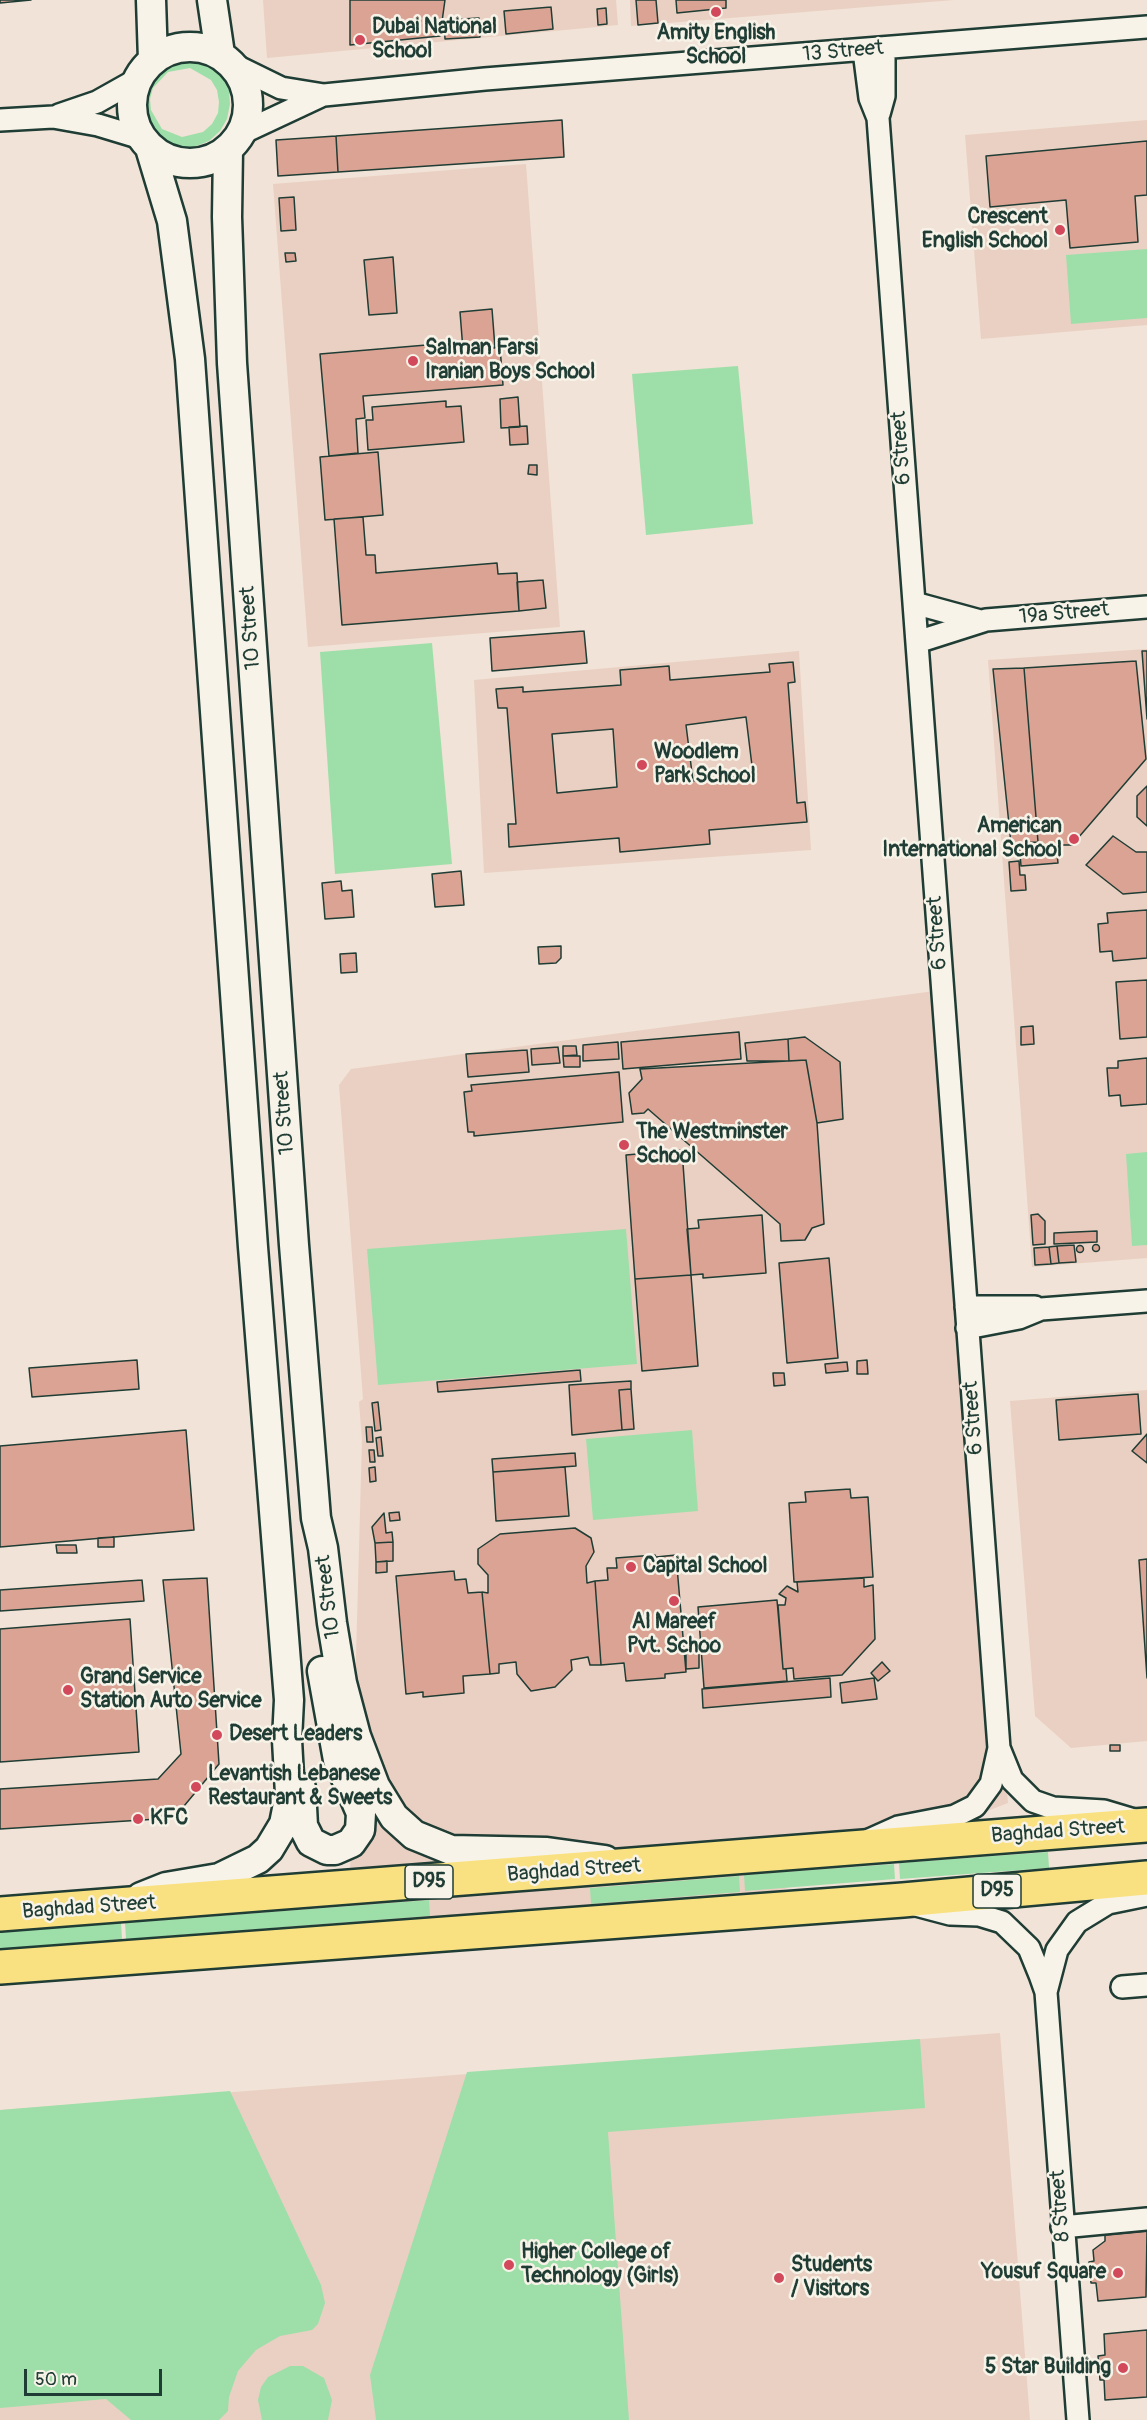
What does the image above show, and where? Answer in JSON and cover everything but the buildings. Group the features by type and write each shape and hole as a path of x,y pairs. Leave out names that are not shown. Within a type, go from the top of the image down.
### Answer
{"main road":[{"name":"Baghdad Street","path":"0,1914 630,1867 1146,1825"},
{"name":"D95","path":"0,1967 903,1900 1147,1878"}],"street":[{"path":"146,143 133,119 132,99 145,69 151,0"},
{"path":"212,0 226,59"},
{"name":"13 Street","path":"226,59 281,88 324,95 485,79 1147,27"},
{"path":"0,120 53,117 98,125 146,143 171,160 189,163 207,161 235,141 247,119 248,96 241,75 226,59 200,47 178,47 97,102 53,117"},
{"name":"6 Street","path":"858,1847 884,1831 955,1816 975,1806 991,1784 999,1748 878,118 884,96 874,50"},
{"name":"13 Street","path":"235,141 324,95"},
{"name":"10 Street","path":"235,141 227,227 233,375 294,1245 316,1518 323,1548 337,1659 349,1713 369,1773 394,1817 419,1838 451,1850 573,1854 630,1867"},
{"name":"10 Street","path":"130,1905 166,1887 232,1874 258,1859 268,1849 284,1824 288,1809 289,1700 251,1223 190,359 172,221 164,187 146,143"},
{"name":"19a Street","path":"914,603 981,621"},
{"name":"19a Street","path":"918,642 981,621 1147,607"},
{"path":"966,1306 1020,1305 1041,1309 1147,1300"},
{"path":"967,1328 1019,1318 1041,1309"},
{"path":"289,1700 297,1739 303,1826 306,1834 318,1847 336,1850 344,1848 356,1837 362,1822 338,1760 326,1695 315,1563 316,1518"},
{"name":"6 Street","path":"999,1748 1012,1780 1033,1801 1053,1808 1104,1811 1146,1825"},
{"name":"8 Street","path":"1046,1992 1057,1950 1077,1922 1108,1903 1147,1894"},
{"name":"8 Street","path":"903,1900 935,1911 979,1915 1002,1922 1029,1948 1046,1992 1078,2420"},
{"path":"1122,1987 1147,1985"},
{"path":"1062,2227 1147,2219"}],"shaded area":[{"name":"Dubai National School","path":"263,0 616,0 618,25 267,58"},
{"name":"Amity English School","path":"630,0 954,0 631,26"},
{"name":"Crescent English School","path":"1147,120 1147,325 981,339 965,135"},
{"name":"Salman Farsi Iranian Boys School","path":"526,164 560,627 308,647 273,184"},
{"name":"American International School","path":"1147,649 1147,1258 1032,1267 988,660"},
{"name":"Woodlem Park School","path":"799,651 811,850 484,873 474,680"},
{"name":"Al Mareef Pvt. Schoo","path":"942,990 1008,1803 712,1917 348,1946 362,1440 359,1402 363,1399 339,1085 351,1069"},
{"path":"1147,1390 1147,1741 1071,1748 1035,1716 1010,1401"},
{"name":"Higher College of Technology (Girls)","path":"1000,2033 1030,2420 0,2420 0,2110"}],"green space":[{"path":"187,56 201,59 214,66 223,77 229,90 230,104 227,119 220,131 209,141 194,147 179,148 163,143 151,134 142,121 138,105 140,89 147,75 158,64 173,57","holes":["190,68 211,80 217,90 219,102 218,113 212,124 203,132 182,137 162,129 151,110 150,99 153,88 168,72"]},
{"path":"1147,249 1147,318 1071,324 1066,255"},
{"path":"738,366 753,524 646,535 632,374"},
{"path":"432,643 452,864 335,874 320,652"},
{"path":"1147,1152 1147,1245 1132,1246 1126,1154"},
{"path":"626,1229 637,1364 378,1385 367,1249"},
{"path":"692,1430 698,1511 593,1520 586,1439"},
{"path":"1048,1852 1049,1868 900,1879 899,1863"},
{"path":"894,1864 895,1879 745,1891 744,1875"},
{"path":"739,1876 740,1892 591,1904 590,1888"},
{"path":"429,1900 430,1916 126,1939 125,1923"},
{"path":"121,1923 122,1939 0,1949 0,1932"},
{"path":"920,2039 925,2108 608,2132 629,2420 376,2420 370,2375 467,2072"},
{"path":"230,2091 321,2285 325,2303 318,2324 312,2330 280,2336 256,2350 238,2371 229,2397 228,2411 219,2420 131,2420 106,2399 0,2408 0,2110"},
{"path":"290,2366 303,2366 324,2378 332,2400 328,2420 262,2420 258,2400 261,2387 268,2377"}],"place":[{"name":"Amity English School","path":"716,12"},
{"name":"Dubai National School","path":"360,40"},
{"name":"Crescent English School","path":"1060,230"},
{"name":"Salman Farsi Iranian Boys School","path":"413,361"},
{"name":"Woodlem Park School","path":"642,765"},
{"name":"American International School","path":"1074,839"},
{"name":"The Westminster School","path":"624,1145"},
{"name":"Capital School","path":"631,1567"},
{"name":"Al Mareef Pvt. Schoo","path":"674,1601"},
{"name":"Grand Service Station Auto Service","path":"68,1690"},
{"name":"Desert Leaders","path":"217,1735"},
{"name":"Levantish Lebanese Restaurant & Sweets","path":"196,1787"},
{"name":"KFC","path":"138,1819"},
{"name":"Higher College of Technology (Girls)","path":"509,2265"},
{"name":"Yousuf Square","path":"1118,2273"},
{"name":"Students / Visitors","path":"779,2278"},
{"name":"5 Star Building","path":"1123,2368"}]}
